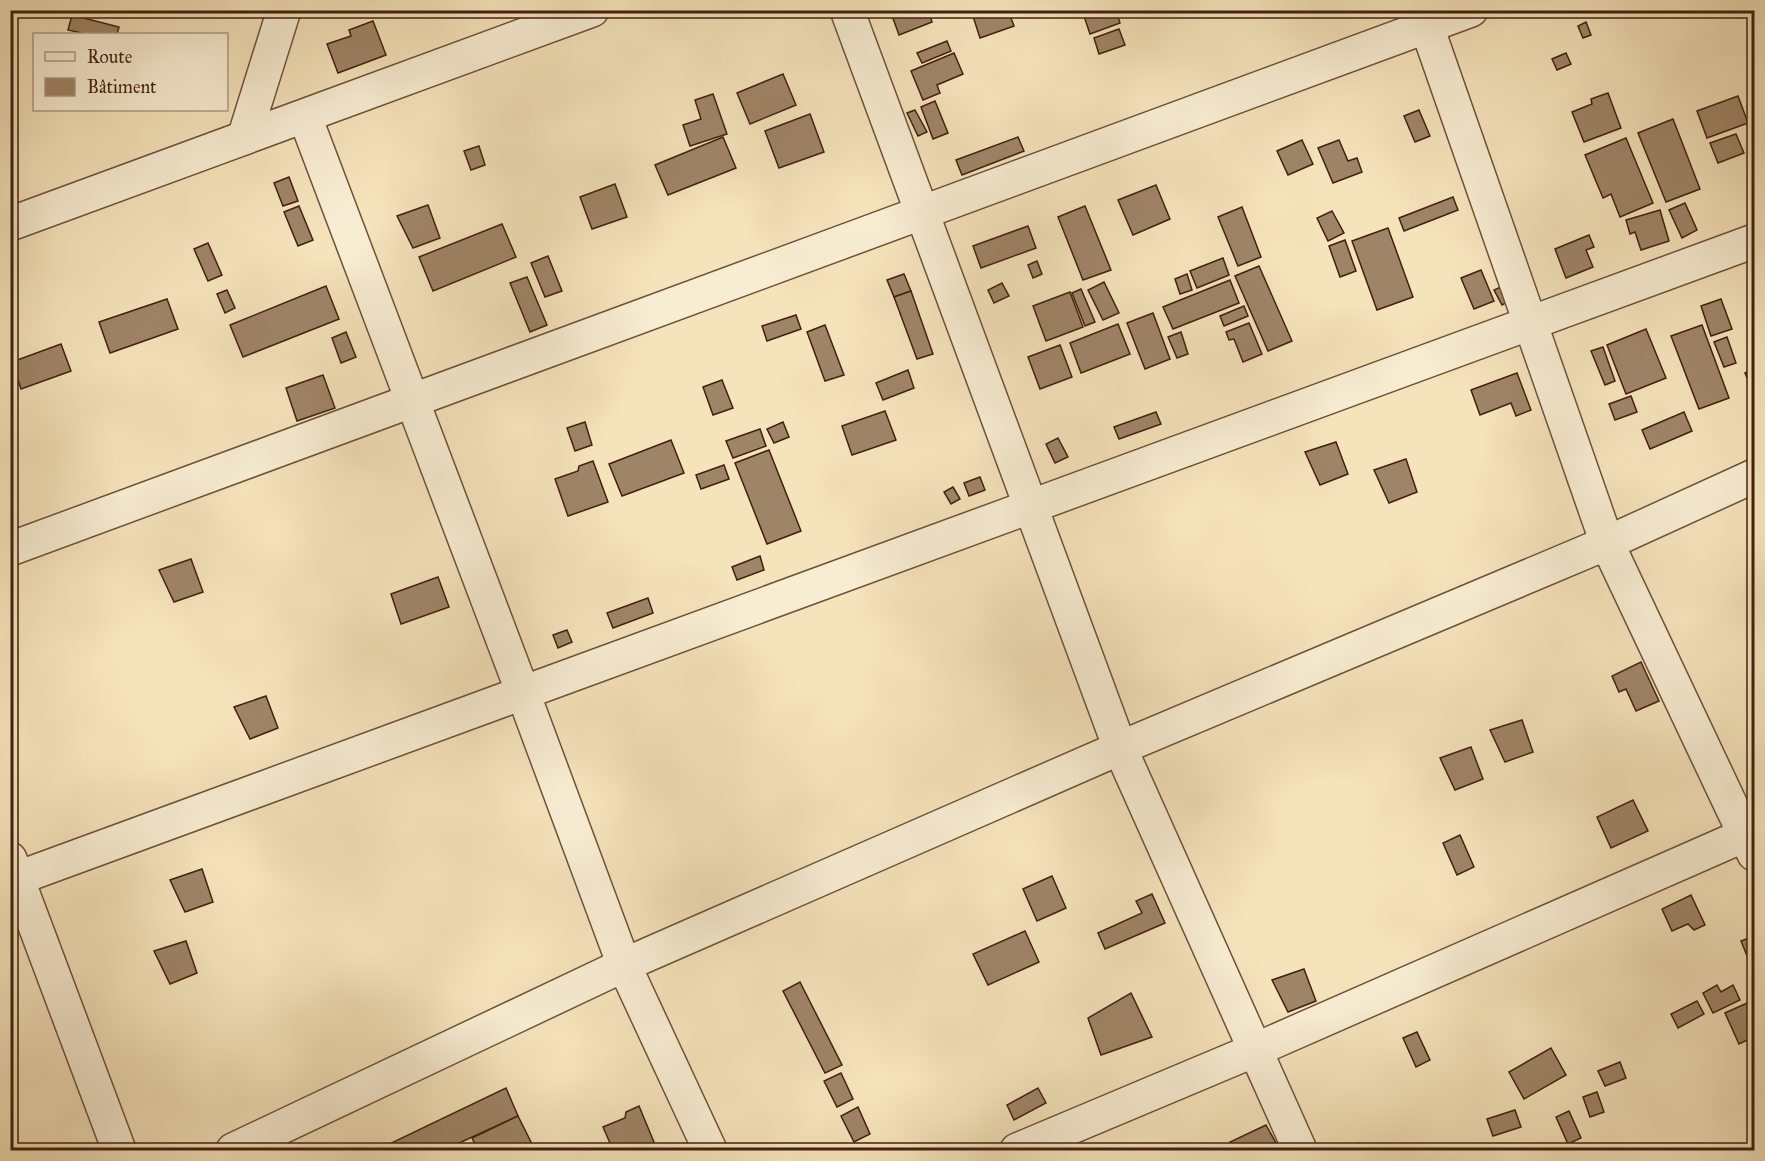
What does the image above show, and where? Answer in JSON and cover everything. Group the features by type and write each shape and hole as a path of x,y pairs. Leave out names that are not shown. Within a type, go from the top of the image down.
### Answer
{"street":[{"path":"244,138 284,10"},
{"path":"10,224 592,10"},
{"path":"847,10 1120,748 1300,1150"},
{"path":"10,549 922,213 1424,19 1471,10"},
{"path":"1017,1150 1751,840 1607,543 1424,19"},
{"path":"306,117 624,965 710,1150"},
{"path":"119,1150 13,873 523,693 1755,241"},
{"path":"233,1150 624,965 1120,748 1607,543 1755,476"}],"building":[{"path":"890,10 928,10 932,22 899,35"},
{"path":"971,10 1008,10 1014,26 980,38"},
{"path":"1090,10 1116,10 1120,23 1090,34 1083,13"},
{"path":"72,15 119,27 117,33 82,33 68,30"},
{"path":"373,21 386,55 338,73 327,44 351,36 349,30"},
{"path":"1586,22 1591,35 1583,38 1578,26"},
{"path":"1119,29 1125,45 1099,54 1094,38"},
{"path":"947,41 951,51 922,63 917,53"},
{"path":"954,53 963,74 937,85 940,93 923,100 911,71"},
{"path":"1566,53 1571,64 1557,70 1552,59"},
{"path":"783,74 796,105 750,124 737,93"},
{"path":"1608,93 1621,128 1584,142 1572,112 1592,104 1591,99"},
{"path":"713,94 727,134 690,146 683,125 701,119 695,100"},
{"path":"1738,96 1748,123 1707,138 1697,111"},
{"path":"935,101 948,133 933,139 921,107"},
{"path":"915,110 927,132 918,136 907,113"},
{"path":"1419,110 1430,136 1415,142 1404,116"},
{"path":"810,114 824,152 779,168 765,131"},
{"path":"1673,119 1700,189 1666,202 1638,133"},
{"path":"1736,134 1744,153 1718,163 1710,143"},
{"path":"723,137 736,168 668,195 655,165"},
{"path":"1018,137 1024,151 962,175 956,160"},
{"path":"1626,138 1653,203 1620,217 1611,194 1603,198 1585,155"},
{"path":"1302,140 1313,164 1288,175 1277,151"},
{"path":"1339,140 1348,161 1357,158 1362,172 1333,183 1318,148"},
{"path":"479,146 485,165 471,170 464,151"},
{"path":"289,177 298,201 283,206 274,183"},
{"path":"615,184 627,217 592,229 580,197"},
{"path":"1156,185 1170,219 1133,235 1118,200"},
{"path":"1453,197 1458,210 1404,231 1399,218"},
{"path":"1685,203 1697,230 1682,238 1669,210"},
{"path":"428,205 440,238 413,248 397,216"},
{"path":"299,206 313,240 298,246 284,212"},
{"path":"1085,206 1111,270 1083,280 1058,217"},
{"path":"1242,207 1261,257 1238,266 1218,217"},
{"path":"1660,210 1669,241 1641,250 1635,232 1630,234 1626,220"},
{"path":"1332,211 1344,233 1328,241 1317,218"},
{"path":"502,224 516,257 433,291 419,257"},
{"path":"1028,226 1036,248 981,268 973,246"},
{"path":"1388,228 1413,297 1377,310 1352,241"},
{"path":"1589,235 1594,247 1586,250 1593,267 1566,278 1555,249"},
{"path":"1345,240 1356,271 1340,277 1329,246"},
{"path":"208,243 222,275 208,281 194,249"},
{"path":"548,256 562,291 545,297 531,263"},
{"path":"1223,258 1229,275 1197,288 1190,271"},
{"path":"1037,261 1042,274 1033,278 1028,265"},
{"path":"1259,266 1292,341 1268,351 1235,276"},
{"path":"1481,270 1494,301 1474,309 1461,278"},
{"path":"904,274 911,291 894,297 887,280"},
{"path":"1187,274 1192,290 1180,294 1175,279"},
{"path":"527,277 547,325 530,332 510,283"},
{"path":"1230,280 1239,303 1173,329 1163,307"},
{"path":"1104,282 1119,313 1103,320 1088,290"},
{"path":"1002,283 1009,296 994,303 988,290"},
{"path":"1505,285 1513,299 1502,305 1494,290"},
{"path":"326,286 339,319 243,357 230,325"},
{"path":"1081,289 1095,322 1085,326 1072,293"},
{"path":"227,290 235,308 225,313 217,294"},
{"path":"911,291 933,354 917,359 894,297"},
{"path":"1070,292 1083,327 1046,341 1033,306"},
{"path":"167,299 178,329 110,353 99,322"},
{"path":"1721,299 1732,329 1711,336 1701,306"},
{"path":"1244,306 1248,316 1224,326 1220,316"},
{"path":"1153,313 1170,359 1145,369 1127,323"},
{"path":"796,315 801,329 767,341 762,326"},
{"path":"1249,323 1262,354 1243,362 1234,339 1229,340 1226,332"},
{"path":"1118,324 1130,354 1081,373 1070,343"},
{"path":"825,325 844,375 825,381 807,332"},
{"path":"1702,325 1729,398 1699,409 1671,336"},
{"path":"1646,329 1666,378 1626,394 1607,345"},
{"path":"346,332 356,357 341,363 332,338"},
{"path":"1181,332 1188,354 1177,358 1168,337"},
{"path":"1727,337 1736,363 1724,367 1714,342"},
{"path":"61,344 71,371 21,389 12,362"},
{"path":"1060,345 1072,377 1040,389 1028,357"},
{"path":"1603,347 1615,381 1605,385 1591,351"},
{"path":"1754,369 1754,395 1745,373"},
{"path":"908,370 914,388 883,400 876,383"},
{"path":"1517,373 1531,410 1516,416 1511,403 1480,415 1471,390"},
{"path":"323,375 335,408 297,421 286,388"},
{"path":"722,380 733,408 713,415 703,387"},
{"path":"1631,396 1637,412 1615,420 1609,404"},
{"path":"885,411 896,440 852,455 842,426"},
{"path":"1156,412 1161,424 1119,439 1114,427"},
{"path":"1684,412 1692,431 1650,449 1642,430"},
{"path":"585,422 592,445 575,451 567,428"},
{"path":"783,422 789,437 774,443 767,429"},
{"path":"760,429 766,446 733,458 726,441"},
{"path":"1058,438 1068,457 1055,463 1046,444"},
{"path":"671,440 684,473 622,496 609,464"},
{"path":"1336,442 1348,474 1320,485 1305,452"},
{"path":"769,450 801,531 767,544 735,463"},
{"path":"1406,459 1417,492 1389,503 1374,470"},
{"path":"593,461 608,502 568,516 555,479 578,471 579,466"},
{"path":"724,465 729,479 701,489 696,475"},
{"path":"980,477 985,490 969,496 964,483"},
{"path":"953,487 960,499 951,504 944,492"},
{"path":"760,556 764,570 737,580 732,567"},
{"path":"191,559 203,592 174,602 159,570"},
{"path":"438,577 449,607 401,624 391,594"},
{"path":"648,598 653,613 613,628 607,613"},
{"path":"567,630 572,642 558,648 553,635"},
{"path":"1641,662 1659,701 1636,711 1626,689 1619,692 1612,676"},
{"path":"266,696 278,728 250,739 234,707"},
{"path":"1522,720 1533,752 1505,762 1490,730"},
{"path":"1471,747 1483,779 1455,790 1440,758"},
{"path":"1633,800 1648,831 1611,848 1597,817"},
{"path":"1460,835 1474,867 1457,875 1443,843"},
{"path":"202,869 213,902 185,912 170,880"},
{"path":"1052,876 1066,908 1037,921 1023,889"},
{"path":"1152,894 1165,923 1105,949 1098,933 1142,913 1136,901"},
{"path":"1691,895 1705,925 1694,930 1688,924 1672,931 1662,909"},
{"path":"1025,931 1039,962 988,985 973,954"},
{"path":"1754,936 1754,973 1741,941"},
{"path":"186,941 197,973 170,984 154,951"},
{"path":"1304,969 1316,1001 1288,1012 1272,980"},
{"path":"800,982 842,1065 825,1073 783,991"},
{"path":"1717,985 1721,992 1733,985 1740,1000 1713,1013 1703,993"},
{"path":"1131,993 1152,1037 1101,1055 1088,1018"},
{"path":"1754,1000 1754,1037 1739,1044 1725,1013"},
{"path":"1697,1001 1704,1014 1678,1028 1671,1014"},
{"path":"1417,1032 1430,1060 1416,1067 1403,1038"},
{"path":"1551,1048 1566,1075 1524,1099 1509,1072"},
{"path":"1620,1062 1626,1078 1605,1086 1598,1071"},
{"path":"841,1073 853,1099 837,1107 824,1081"},
{"path":"506,1088 518,1116 444,1150 387,1150 385,1146"},
{"path":"1038,1088 1046,1103 1014,1120 1007,1105"},
{"path":"1597,1092 1604,1112 1590,1117 1583,1097"},
{"path":"639,1106 656,1147 647,1150 613,1150 603,1127 625,1118 626,1112"},
{"path":"858,1107 870,1134 854,1142 841,1116"},
{"path":"1515,1110 1521,1127 1493,1136 1487,1119"},
{"path":"1569,1111 1581,1138 1568,1144 1556,1117"},
{"path":"518,1116 535,1150 478,1150 472,1138"},
{"path":"1266,1125 1280,1150 1235,1150 1230,1142"},
{"path":"1359,1143 1363,1150 1344,1150"}]}
